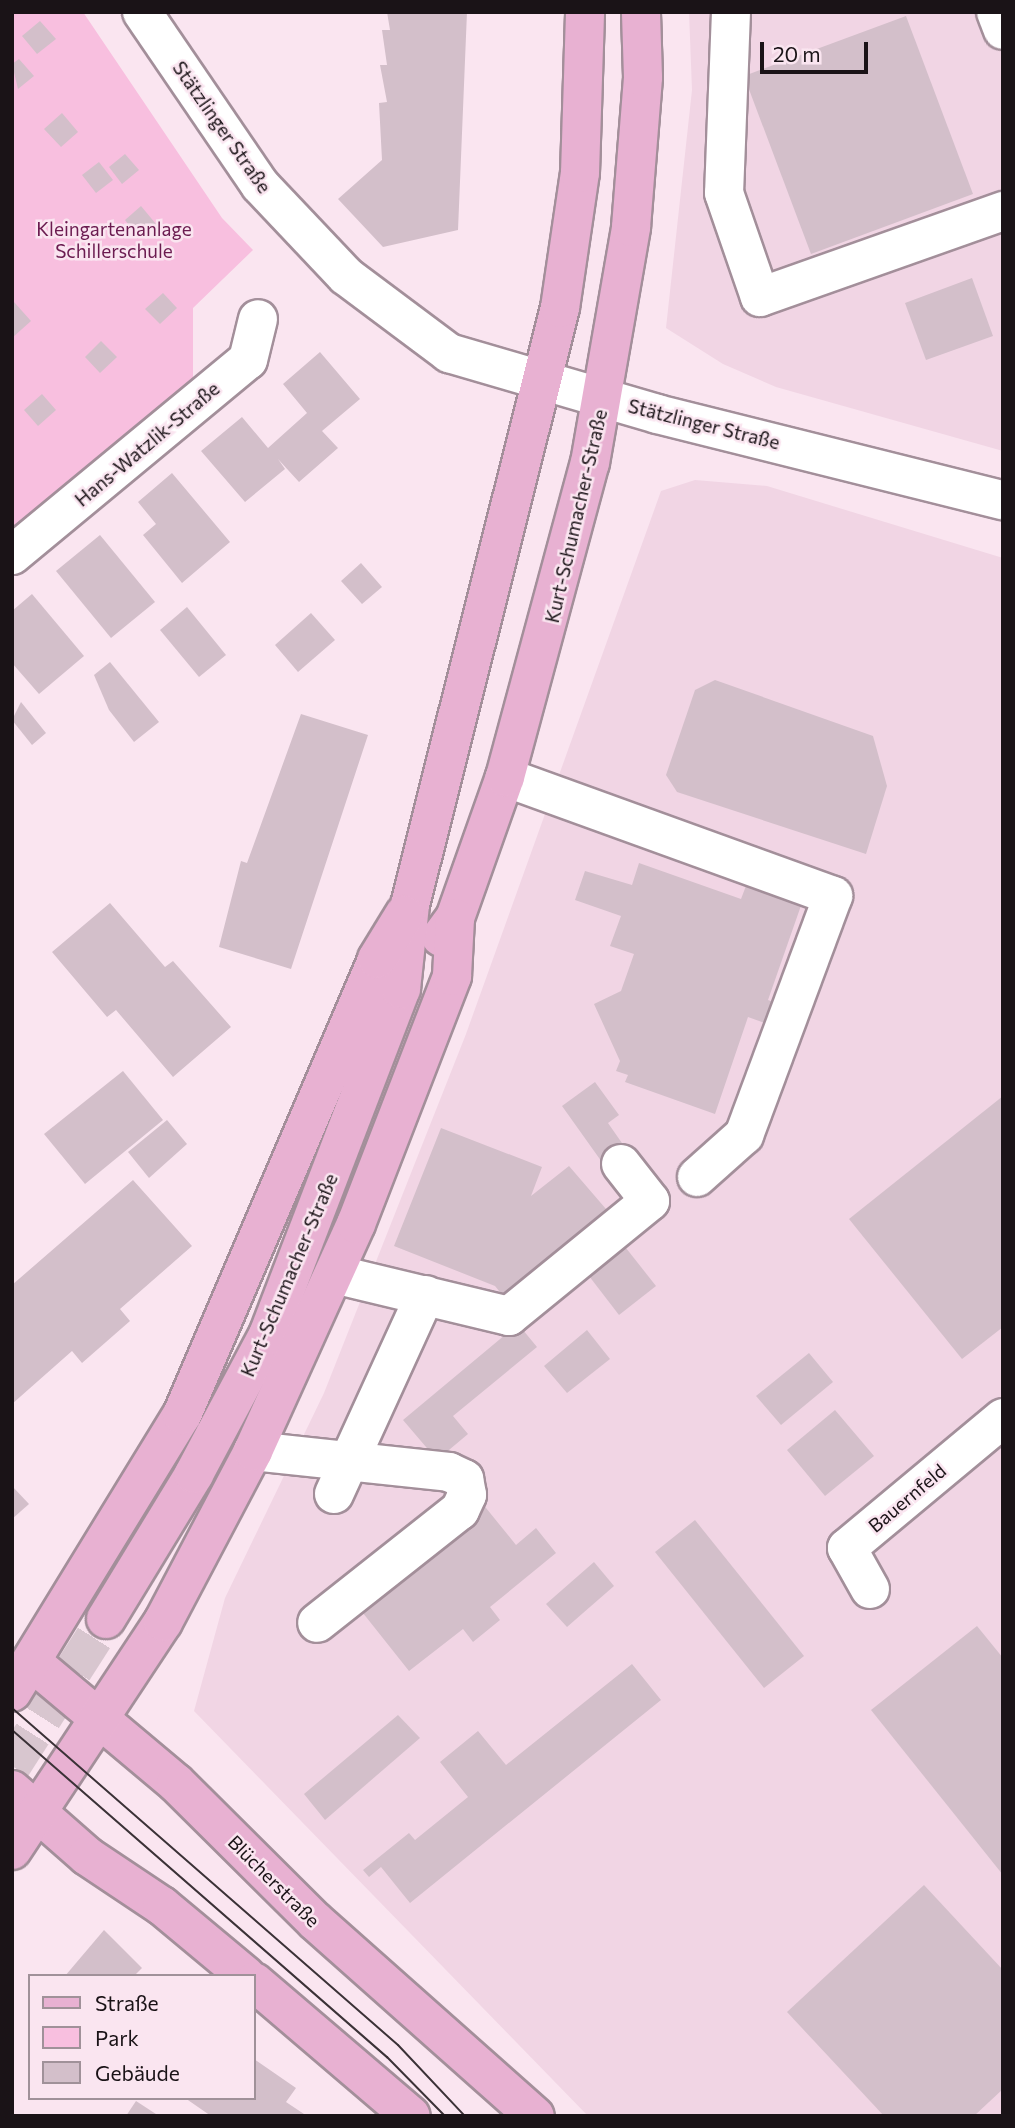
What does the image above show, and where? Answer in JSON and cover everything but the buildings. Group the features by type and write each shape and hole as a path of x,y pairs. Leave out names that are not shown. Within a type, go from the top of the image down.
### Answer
{"main road":[{"name":"Kurt-Schumacher-Straße","path":"106,1619 194,1474 268,1335 401,989 410,905 542,383 573,239 585,12"},
{"name":"Kurt-Schumacher-Straße","path":"401,989 456,918 505,777 568,561 604,399 631,227 643,77 640,12"},
{"path":"19,1668 182,1415 377,959 410,905"},
{"path":"12,1850 24,1801 99,1715 163,1622 253,1451 334,1274 452,976 456,918"},
{"name":"Blücherstraße","path":"19,1668 99,1715 315,1921 535,2116"},
{"path":"24,1801 243,1974"},
{"path":"256,1984 411,2116"}],"street":[{"name":"Stätzlinger Straße","path":"142,12 260,185 346,276 449,353 542,383 1003,500"},
{"path":"731,12 724,193 760,297 1003,211"},
{"path":"996,12 1003,30"},
{"name":"Hans-Watzlik-Straße","path":"12,555 247,360 258,318"},
{"path":"505,777 833,896 744,1135 697,1177"},
{"path":"334,1274 509,1316 650,1200 621,1164"},
{"path":"340,1480 425,1295"},
{"name":"Bauernfeld","path":"870,1589 847,1548 1003,1418"},
{"path":"253,1451 340,1480 419,1469 464,1479 467,1495 460,1510 317,1623"},
{"path":"354,2068 393,2116"}],"shaded area":[{"path":"689,12 1003,12 1003,451 776,387 723,364 666,328 692,90"},
{"path":"695,480 767,486 1003,558 1003,2116 588,2116 194,1711 225,1598 324,1393 466,1034 661,491"}],"green space":[{"name":"Kleingartenanlage Schillerschule","path":"12,12 83,12 222,218 253,250 193,308 193,385 12,537"}],"tunnel":[{"path":"12,1766 106,1619"}],"tram line":[{"path":"12,1708 398,2045 465,2116"},
{"path":"12,1730 387,2057 445,2116"}]}
